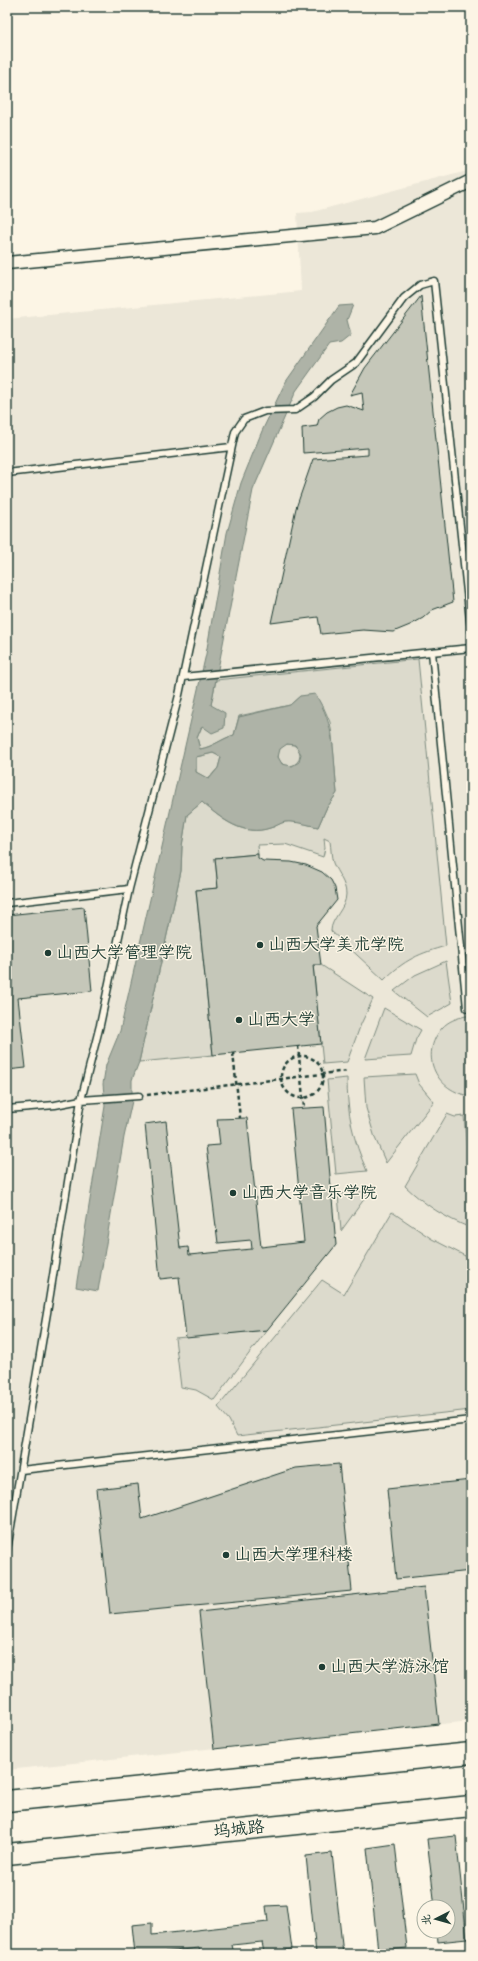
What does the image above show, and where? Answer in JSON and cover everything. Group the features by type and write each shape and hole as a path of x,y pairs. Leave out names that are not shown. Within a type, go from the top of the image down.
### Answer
{"main road":[{"path":"7,1801 471,1753"},
{"name":"坞城路","path":"7,1854 471,1806"}],"street":[{"path":"7,262 376,228 471,181"}],"lane":[{"path":"7,1550 81,1100 100,1025 129,889 183,677 235,432 244,419 265,411 295,410 314,397 331,380 356,363 404,298 420,285 434,281 471,630"},
{"path":"7,474 231,447"},
{"path":"183,677 471,648"},
{"path":"432,652 467,1008"},
{"path":"7,903 129,889"},
{"path":"7,1109 55,1105 81,1100 139,1096"},
{"path":"21,1470 471,1420"}],"path":[{"path":"298,1046 304,1108"},
{"path":"233,1053 240,1118"},
{"path":"299,1056 305,1056 317,1062 322,1068 323,1078 318,1091 313,1096 303,1098 293,1096 288,1093 281,1080 283,1069 288,1062 299,1056"},
{"path":"139,1096 347,1071"}],"shaded area":[{"name":"山西大学","path":"471,170 471,1721 7,1770 7,319 301,291 297,213 312,212"},
{"path":"353,305 347,320 351,335 341,343 329,345 296,391 253,490 211,705 225,713 224,728 212,733 202,726 197,738 200,749 209,747 234,735 239,717 290,705 300,696 315,694 327,717 330,729 334,754 337,793 326,809 318,827 302,823 289,822 260,830 251,830 233,825 202,802 187,815 182,846 181,871 139,1062 132,1080 132,1101 124,1137 98,1291 76,1287 105,1106 103,1084 106,1065 120,1031 206,654 227,533 241,483 262,431 285,383 339,306","holes":["287,744 295,745 301,754 299,762 292,766 282,764 278,757 280,749","213,753 221,757 218,768 209,779 196,772 196,757"]},
{"path":"418,659 446,946 428,951 413,958 398,967 384,980 331,931 333,922 344,904 346,890 333,863 330,841 324,838 325,848 323,857 285,844 257,845 258,854 215,858 218,888 196,890 213,1055 139,1062 181,871 182,846 187,815 202,802 233,825 251,830 260,830 288,822 297,822 318,827 326,809 337,793 330,722 323,706 300,696 290,705 239,716 234,735 209,747 200,749 197,738 211,705 216,680"},
{"path":"289,744 297,747 300,755 297,763 289,766 281,763 278,755 281,747"},
{"path":"213,753 221,757 218,768 208,779 196,772 196,757"},
{"path":"446,961 452,1003 427,1017 394,991 415,975"},
{"path":"313,965 321,965 373,999 361,1024 347,1062 323,1064"},
{"path":"384,1008 421,1030 416,1039 411,1056 365,1059"},
{"path":"471,1016 471,1096 459,1093 449,1088 435,1071 432,1061 432,1050 435,1039 442,1028 453,1020"},
{"path":"415,1074 419,1084 434,1102 386,1163 375,1138 366,1108 364,1077"},
{"path":"347,1078 348,1103 352,1126 358,1148 367,1171 336,1174 327,1080"},
{"path":"447,1114 455,1117 464,1116 471,1198 471,1228 436,1210 405,1186"},
{"path":"370,1191 341,1231 338,1194"},
{"path":"392,1212 432,1239 471,1259 471,1410 237,1436 229,1420 218,1407 322,1280 344,1294"},
{"path":"267,1330 214,1400 196,1390 181,1387 175,1338"}],"building":[{"path":"421,296 453,602 432,610 423,618 393,632 363,630 321,634 318,617 271,623 296,508 313,459 368,455 368,448 303,453 302,428 317,426 319,419 327,412 337,407 346,405 364,411 362,392 350,395 365,368"},
{"name":"山西大学美术学院","path":"258,854 258,858 263,861 291,862 306,865 322,872 331,880 335,888 337,900 316,926 321,965 313,965 321,1044 213,1055 196,890 218,888 215,858"},
{"name":"山西大学管理学院","path":"84,907 92,991 18,998 26,1068 7,1070 7,915"},
{"name":"山西大学音乐学院","path":"324,1107 336,1245 267,1330 186,1338 179,1277 160,1279 145,1124 166,1121 180,1248 188,1247 189,1255 252,1249 251,1240 218,1243 206,1146 220,1145 217,1119 247,1118 261,1247 304,1242 291,1109"},
{"name":"山西大学理科楼","path":"339,1464 352,1591 110,1614 96,1489 138,1484 142,1519 296,1468"},
{"path":"471,1480 471,1571 396,1579 387,1489"},
{"path":"424,1587 439,1724 214,1749 199,1612"},
{"path":"456,1836 467,1939 438,1942 438,1939 456,1939 456,1899 434,1899 427,1839"},
{"path":"395,1844 407,1948 378,1951 367,1848"},
{"path":"332,1853 343,1954 316,1954 306,1856"},
{"path":"286,1905 292,1949 264,1953 262,1942 232,1945 234,1954 200,1954 199,1948 165,1952 165,1954 135,1954 132,1925 152,1923 152,1935 268,1922 266,1906"}],"place":[{"name":"山西大学美术学院","path":"260,945"},
{"name":"山西大学管理学院","path":"48,953"},
{"name":"山西大学","path":"239,1020"},
{"name":"山西大学音乐学院","path":"233,1193"},
{"name":"山西大学理科楼","path":"226,1555"},
{"name":"山西大学游泳馆","path":"322,1667"}]}
